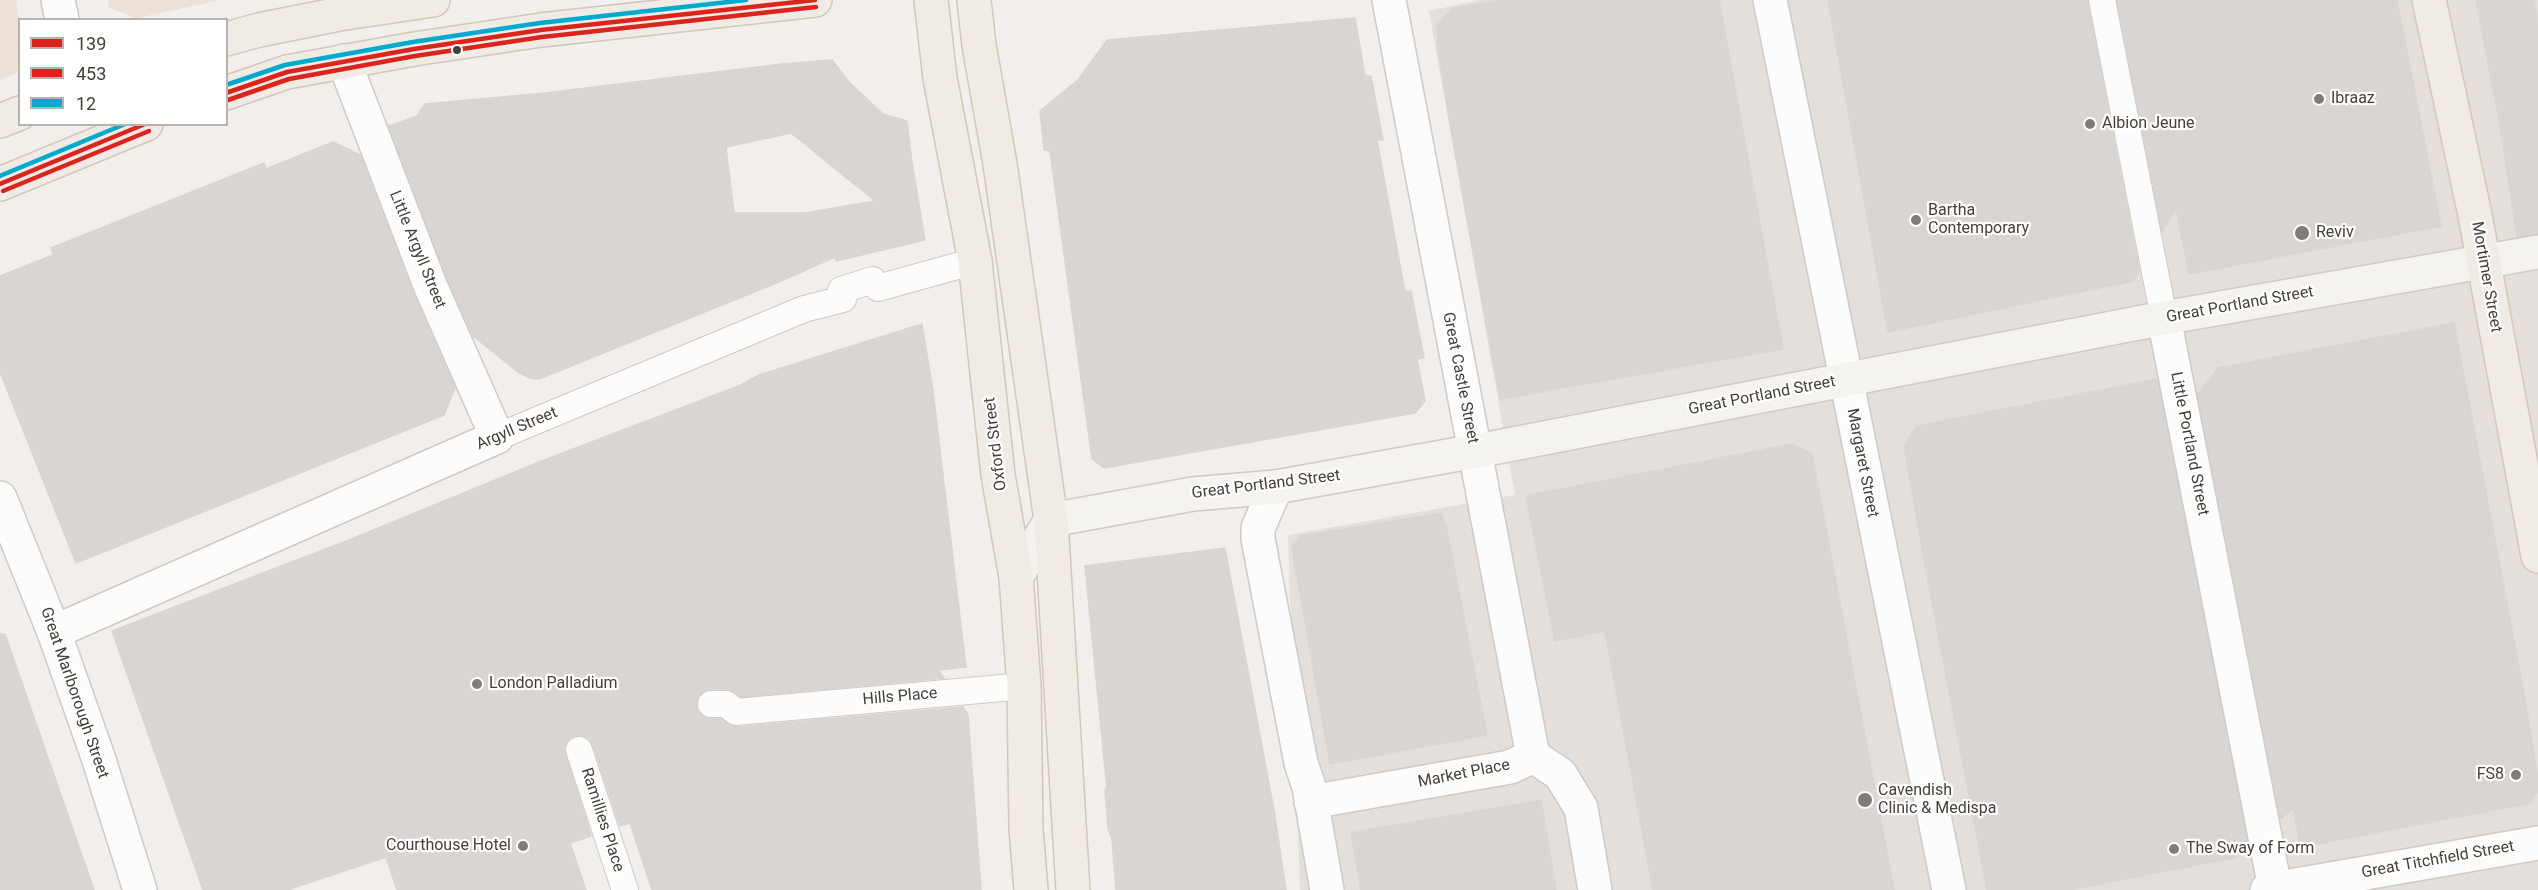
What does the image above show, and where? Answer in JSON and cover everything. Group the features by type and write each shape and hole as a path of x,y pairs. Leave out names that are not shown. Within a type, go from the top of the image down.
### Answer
{"main road":[{"path":"228,38 328,16 433,0"},
{"path":"228,92 287,72 541,30 815,0"},
{"name":"Oxford Street","path":"931,0 940,78 975,261 998,475 1016,577 1024,686 1026,829 1030,890"},
{"path":"974,0 1051,520 1073,890"},
{"name":"Mortimer Street","path":"2429,0 2469,189 2538,556"},
{"path":"0,121 18,114"},
{"path":"0,184 104,132 136,126"},
{"name":"Great Portland Street","path":"1051,520 1192,494 1276,487 1474,452 2164,318 2482,260 2538,252"},
{"path":"1016,577 1051,520"}],"street":[{"path":"58,0 62,18"},
{"name":"Great Castle Street","path":"1389,0 1474,452 1516,656 1533,756"},
{"name":"Margaret Street","path":"1770,0 1949,890"},
{"name":"Little Portland Street","path":"2102,0 2271,889"},
{"name":"Little Argyll Street","path":"344,61 430,285 497,437"},
{"name":"Argyll Street","path":"54,632 497,437 804,309 843,299 841,290 873,280 878,288 975,261"},
{"path":"1276,487 1258,528 1258,539 1301,763 1311,802 1326,890"},
{"name":"Great Marlborough Street","path":"0,498 54,632 98,757 140,890"},
{"path":"1024,686 1047,663 1054,651 1059,630"},
{"name":"Hills Place","path":"711,704 726,704 736,712 1024,686"},
{"name":"Ramillies Place","path":"579,750 625,890"},
{"name":"Market Place","path":"1311,802 1510,767 1533,756 1560,774 1581,808 1595,890"},
{"name":"Great Titchfield Street","path":"2271,889 2538,843"}],"shaded area":[{"path":"0,0 16,0 19,18 18,70 15,74 0,79"},
{"path":"108,0 221,0 137,18 109,8"},
{"path":"1480,0 2538,0 2538,890 1300,890 1288,535 1515,495 1429,11"}],"building":[{"path":"1500,0 1719,0 1783,349 1500,399 1454,147 1438,49 1437,25 1451,9"},
{"path":"1828,0 2087,0 2139,271 2133,281 1888,332"},
{"path":"2117,0 2397,0 2441,226 2189,274 2176,209 2162,232"},
{"path":"2476,0 2534,0 2538,22 2538,234 2517,237 2500,125"},
{"path":"1355,18 1365,76 1371,76 1383,140 1377,140 1405,292 1411,291 1424,358 1417,359 1425,401 1415,413 1104,468 1092,459 1050,151 1044,150 1040,111 1078,80 1107,40"},
{"path":"832,60 849,82 883,114 907,121 925,240 836,261 835,257 539,379 530,378 518,372 473,336 447,278 389,126 417,116 425,104 545,93","holes":["791,133 875,201 805,213 734,213 726,147"]},
{"path":"333,142 360,155 413,293 455,388 444,415 76,563 0,372 0,276 53,255 51,248 264,163 266,169"},
{"path":"2454,323 2522,683 2538,777 2538,791 2531,803 2301,847 2293,808 2281,819 2198,394 2218,368"},
{"path":"922,324 933,391 966,667 938,670 944,678 741,697 727,689 710,689 698,696 696,705 698,712 704,717 721,719 737,727 963,707 968,715 981,890 652,890 630,823 620,826 593,745 589,738 581,735 568,740 564,748 591,836 570,843 586,890 397,890 386,857 287,890 203,890 112,631 349,540 539,462 741,385 759,375"},
{"path":"2157,379 2248,848 2237,857 2069,890 1987,890 1904,445 1917,426"},
{"path":"1792,444 1812,454 1894,890 1653,890 1605,631 1555,641 1526,496"},
{"path":"1441,513 1446,526 1487,735 1330,764 1292,547 1300,536"},
{"path":"1225,548 1275,816 1286,890 1116,890 1112,839 1108,828 1105,789 1107,789 1085,566"},
{"path":"0,634 5,634 94,890 0,890"},
{"path":"1541,800 1556,890 1361,890 1351,833"}],"transit line":[{"name":"12","path":"228,84 285,65 413,42 540,23 746,0"},
{"name":"139","path":"228,92 287,72 414,49 541,30 815,0"},
{"name":"453","path":"228,100 289,79 415,56 542,37 816,7"},
{"name":"12","path":"0,176 120,126"},
{"name":"139","path":"0,184 140,126"},
{"name":"453","path":"3,191 149,131"}],"place":[{"name":"Ibraaz","path":"2319,99"},
{"name":"Albion Jeune","path":"2090,124"},
{"name":"Bartha Contemporary","path":"1916,220"},
{"name":"Reviv","path":"2302,233"},
{"name":"London Palladium","path":"477,684"},
{"name":"FS8","path":"2516,775"},
{"name":"Cavendish Clinic & Medispa","path":"1865,800"},
{"name":"Courthouse Hotel","path":"523,846"},
{"name":"The Sway of Form","path":"2174,849"}]}
